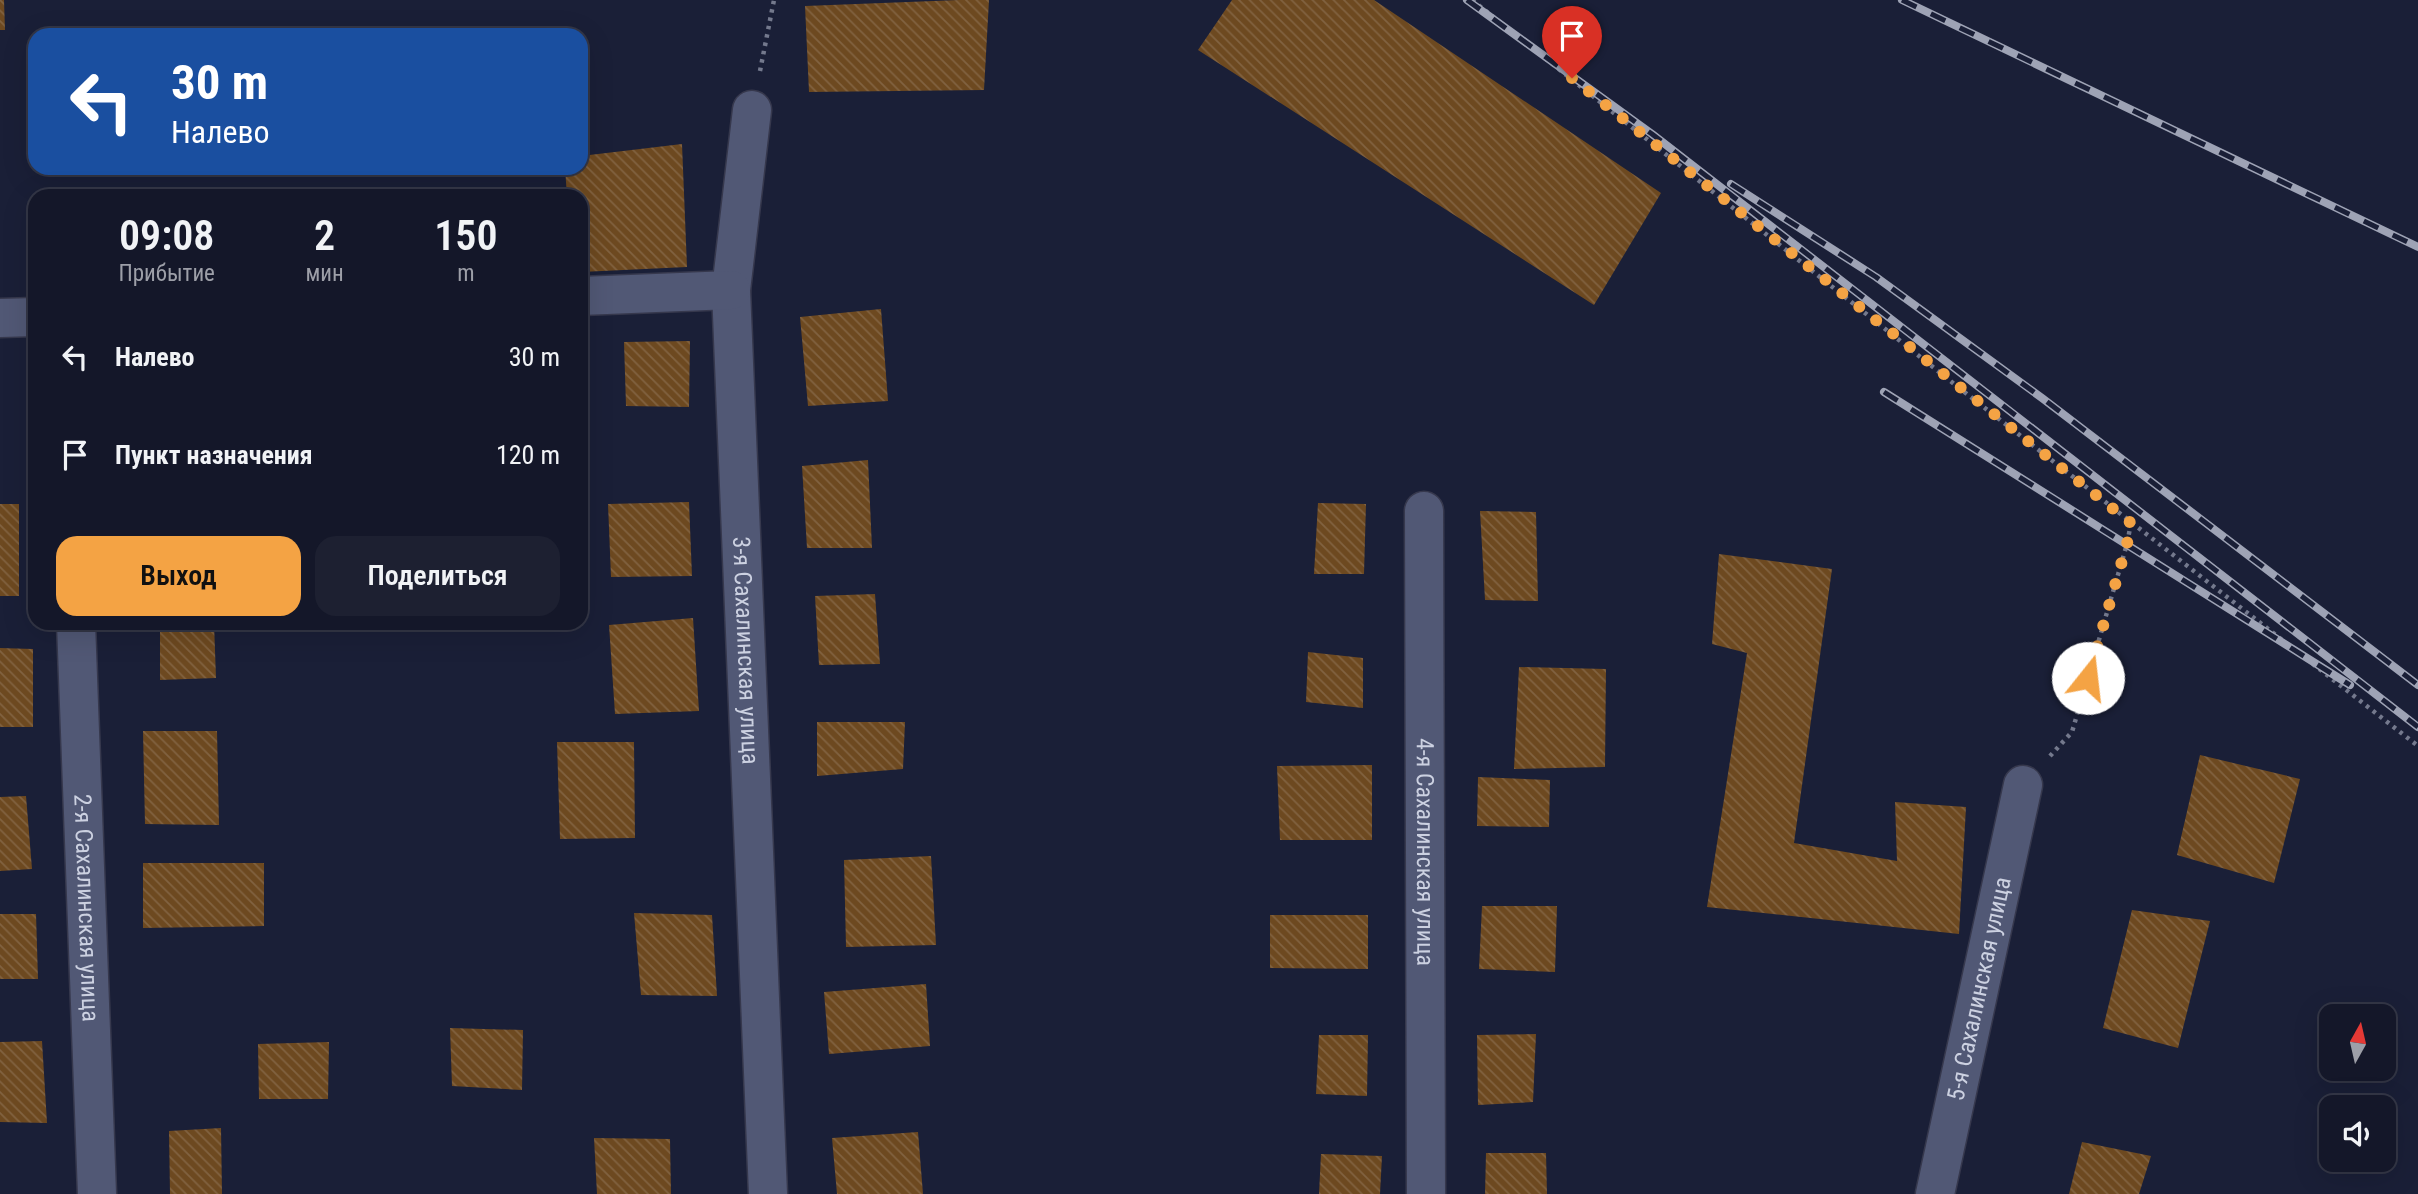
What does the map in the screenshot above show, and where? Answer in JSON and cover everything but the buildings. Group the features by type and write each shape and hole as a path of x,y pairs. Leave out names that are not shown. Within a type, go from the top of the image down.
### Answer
{"street":[{"name":"3-я Сахалинская улица","path":"752,110 731,290 768,1194"},
{"path":"588,296 731,290"},
{"path":"0,318 28,317"},
{"name":"4-я Сахалинская улица","path":"1424,511 1426,1194"},
{"name":"2-я Сахалинская улица","path":"76,630 97,1194"},
{"name":"5-я Сахалинская улица","path":"1935,1194 2023,785"}],"path":[{"path":"752,110 774,0"},
{"path":"1472,0 2131,523 2418,746"},
{"path":"2023,785 2072,732 2131,523"}],"railway":[{"path":"1467,0 1652,134 2418,727"},
{"path":"1902,0 2418,247"},
{"path":"1731,184 1876,277 2042,398 2418,685"},
{"path":"1884,392 2350,685"}],"route":[{"path":"1572,78 2131,523 2088,678"}]}
